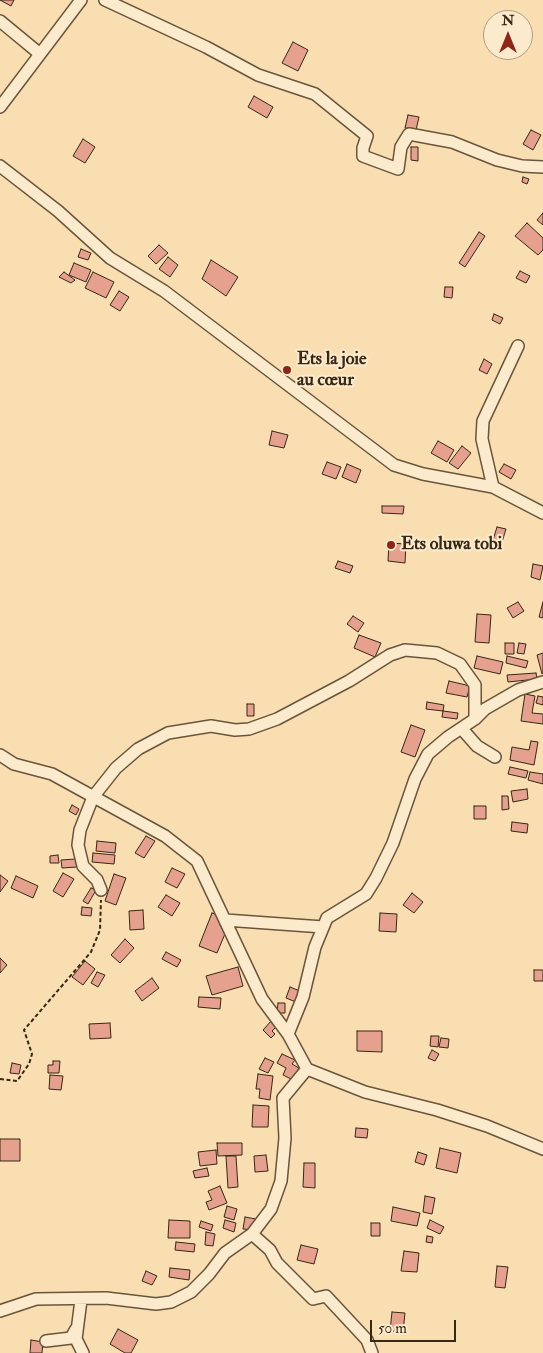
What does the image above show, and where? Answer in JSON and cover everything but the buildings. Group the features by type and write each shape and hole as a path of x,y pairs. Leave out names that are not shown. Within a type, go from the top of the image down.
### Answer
{"street":[{"path":"0,107 81,0"},
{"path":"105,0 206,47 258,76 315,94 367,136 363,148 363,156 398,169 401,147 409,134 452,142 522,166 543,167"},
{"path":"0,21 40,54"},
{"path":"0,166 58,211 110,258 164,291 394,465 423,474 493,487 543,513"},
{"path":"493,487 482,440 483,421 518,346"},
{"path":"101,890 97,880 83,866 78,845 80,830 93,797 116,768 138,750 168,733 211,726 235,730 249,729 277,719 349,681 390,655 405,650 438,653 460,664 475,685 475,719"},
{"path":"288,1034 303,997 314,947 323,927 328,918 366,894 393,843 415,779 428,754 448,737 475,719 485,709 518,690 543,682"},
{"path":"462,729 477,746 495,757"},
{"path":"0,755 14,764 52,774 165,836 197,861 262,1000 288,1034 308,1069 365,1092 437,1110 487,1126 543,1149"},
{"path":"225,920 323,927"},
{"path":"0,1311 36,1299 81,1300 106,1298 156,1304 171,1302 191,1292 209,1274 225,1253 252,1234 272,1209 281,1181 285,1138 283,1098 308,1069"},
{"path":"252,1234 270,1250 277,1263 313,1299 326,1296 367,1340 372,1353"},
{"path":"81,1300 76,1339 83,1353"},
{"path":"46,1341 71,1338 77,1327"}],"path":[{"path":"0,1079 17,1081 25,1070 32,1054 24,1030 92,952 100,930 101,890"}],"place":[{"name":"Ets la joie au cœur","path":"287,370"},
{"name":"Ets oluwa tobi","path":"391,545"}]}
